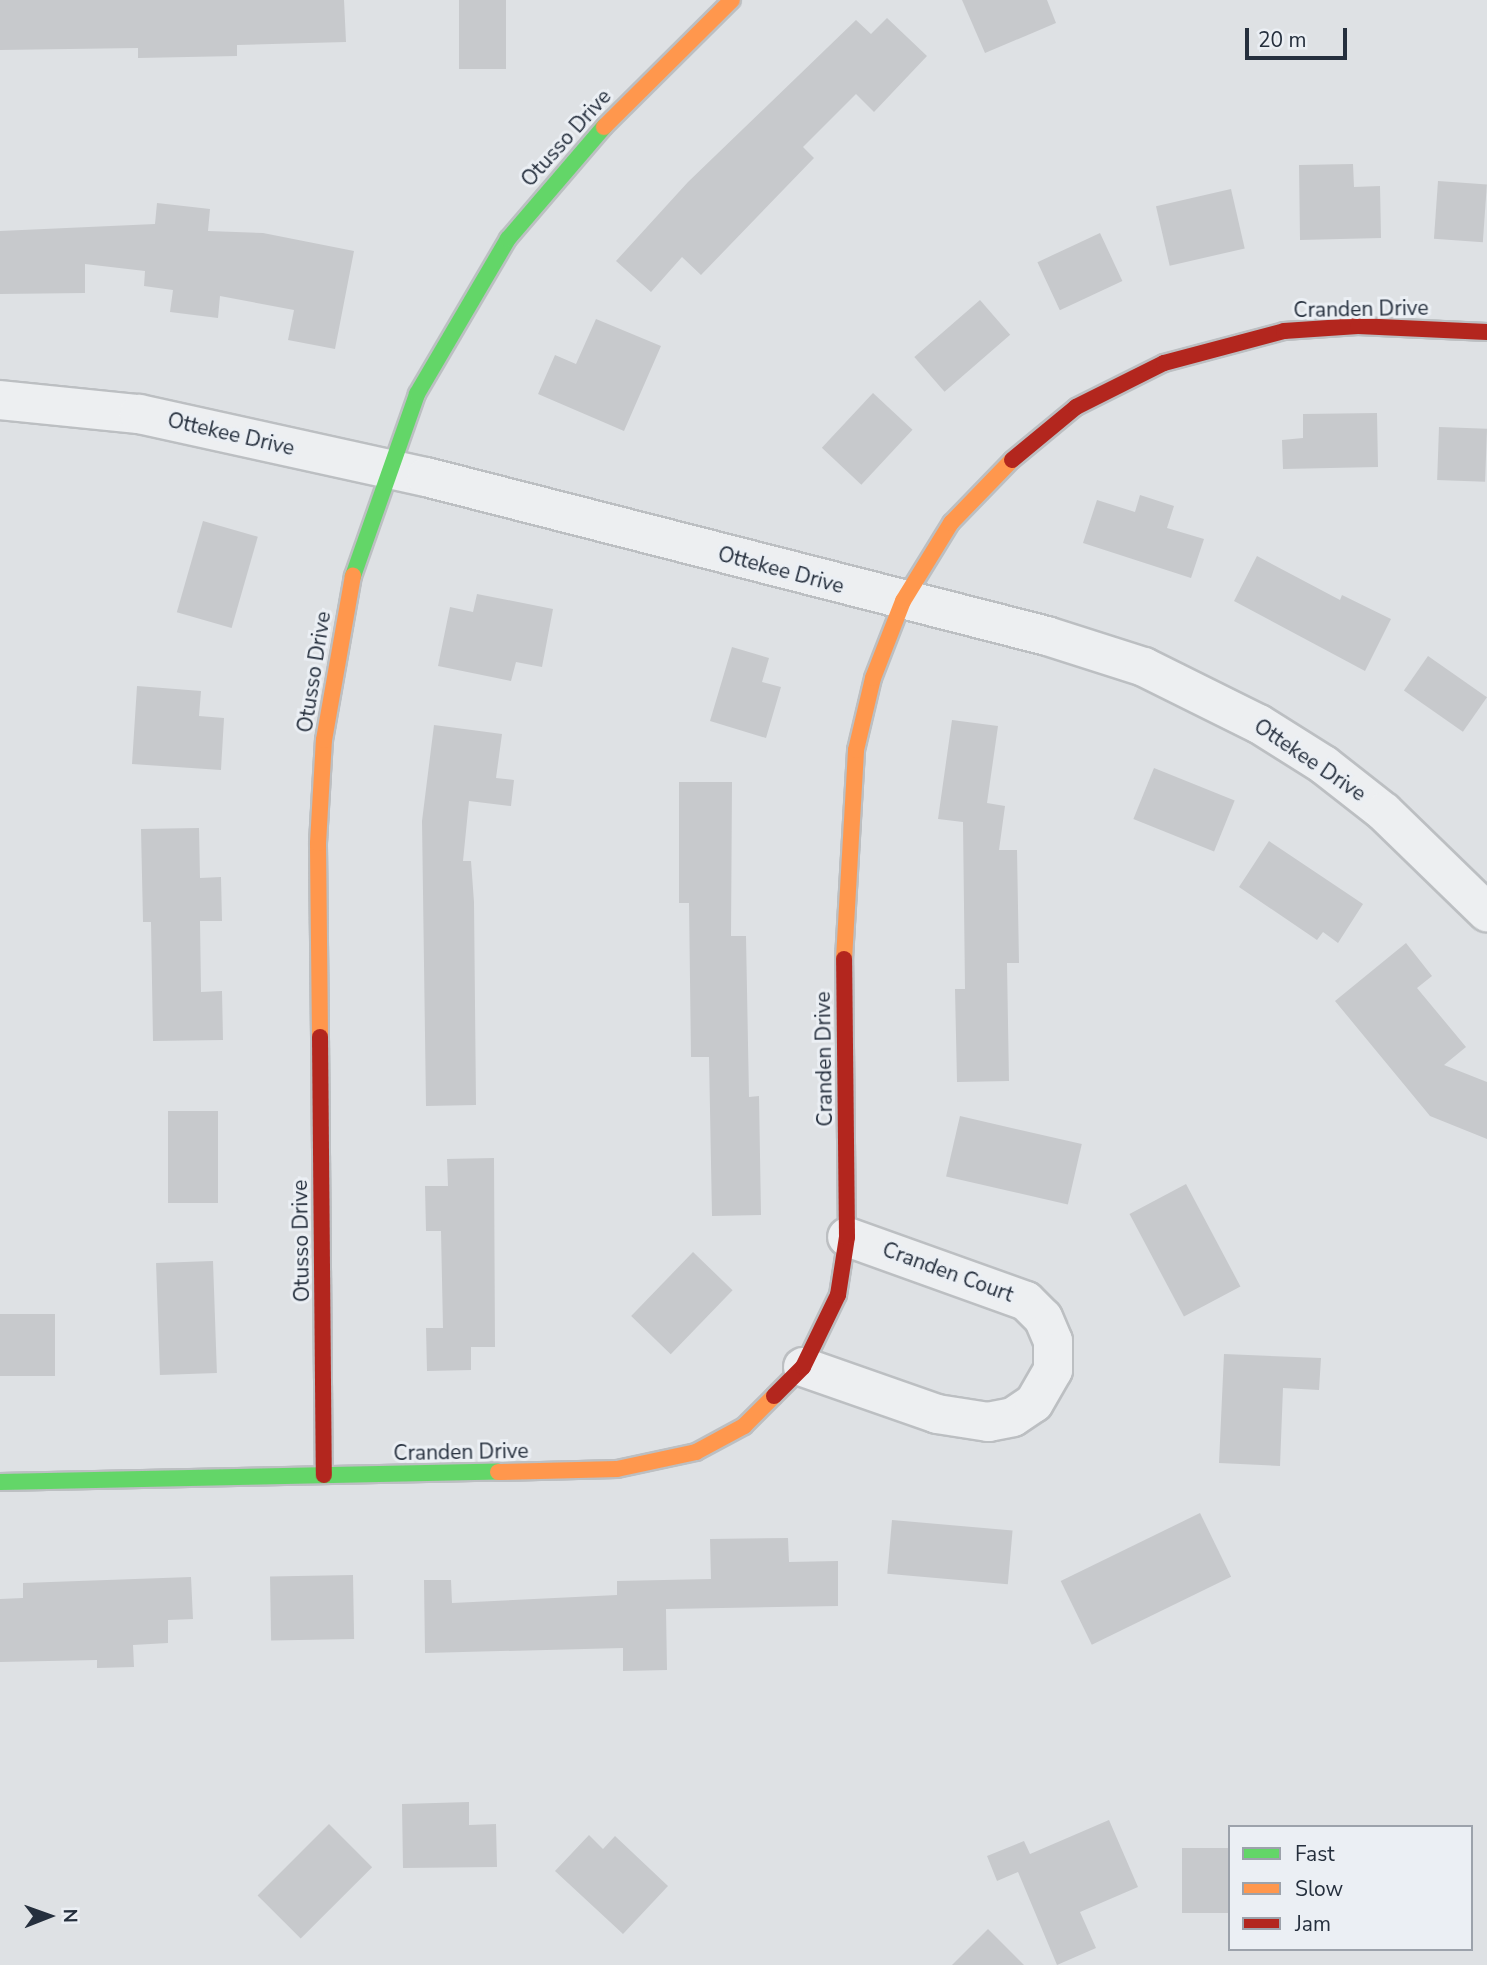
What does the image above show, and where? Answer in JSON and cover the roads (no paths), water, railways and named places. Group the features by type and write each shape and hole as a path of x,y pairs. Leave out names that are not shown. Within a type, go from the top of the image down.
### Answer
{"street":[{"name":"Otusso Drive","path":"324,1475 318,843 324,740 338,639 386,469 453,326 508,239 625,102 732,0"},
{"name":"Cranden Drive","path":"0,1482 552,1472 671,1460 744,1426 803,1367 838,1295 847,1237 843,900 849,800 873,678 903,601 950,523 999,468 1066,414 1119,383 1164,363 1283,331 1358,326 1487,332"},
{"name":"Ottekee Drive","path":"0,400 139,414 386,469 903,601 1144,667 1259,723 1384,812 1487,912"},
{"name":"Cranden Court","path":"803,1367 937,1414 988,1422 1013,1417 1034,1403 1053,1370 1053,1341 1043,1318 1026,1301 847,1237"}]}
